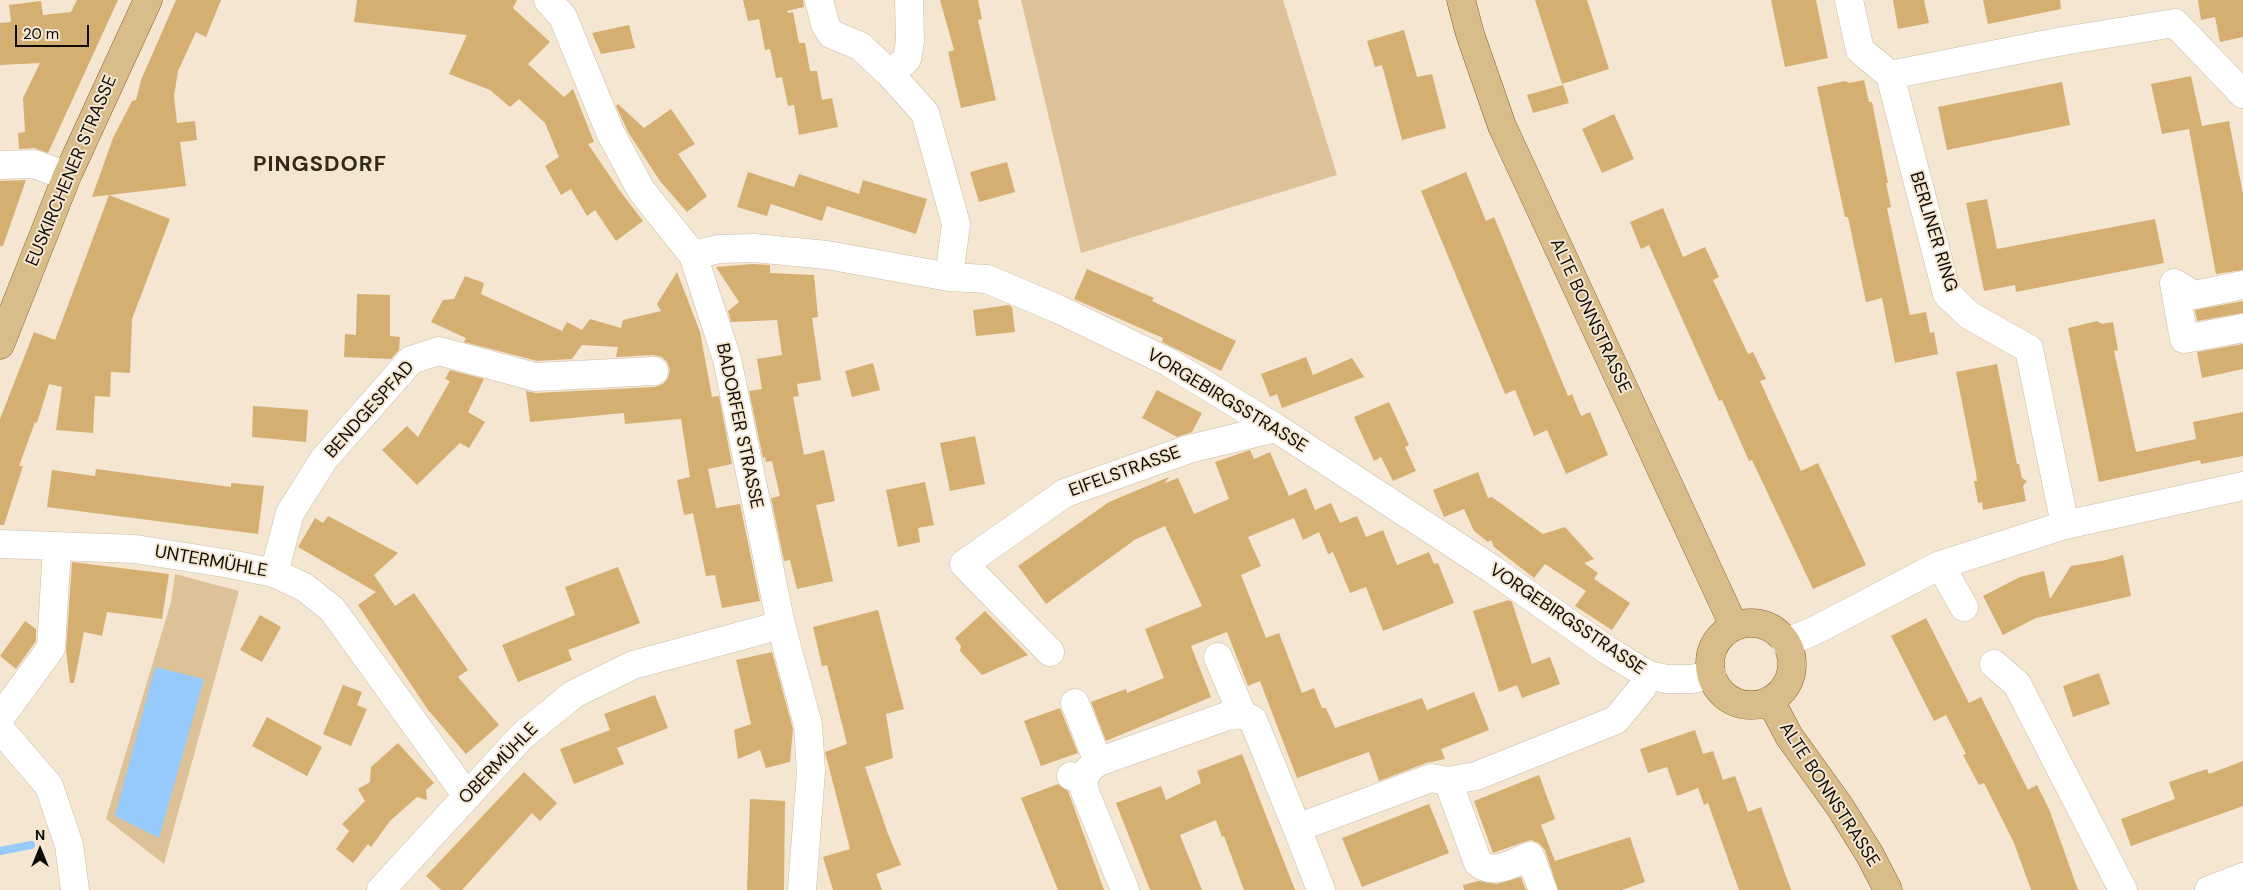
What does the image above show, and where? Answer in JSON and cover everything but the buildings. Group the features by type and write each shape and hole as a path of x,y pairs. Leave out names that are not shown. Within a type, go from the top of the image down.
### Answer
{"main road":[{"name":"EUSKIRCHENER STRASSE","path":"0,344 67,176 148,0"},
{"name":"ALTE BONNSTRASSE","path":"1461,0 1470,34 1502,126 1734,626"},
{"path":"1750,623 1766,625 1775,630 1785,643 1792,659 1792,671 1788,683 1780,693 1770,700 1759,704 1747,705 1735,702 1717,686 1710,664 1716,642 1734,626 1750,623"},
{"name":"ALTE BONNSTRASSE","path":"1770,700 1789,736 1840,807 1870,855 1888,890"}],"street":[{"name":"BADORFER STRASSE","path":"548,0 564,17 610,132 641,190 693,255 727,359 781,625 808,725 811,771 802,890"},
{"path":"819,0 825,24 831,34 860,46 890,74 925,114 956,224 949,277"},
{"path":"890,74 907,59 910,41 909,0"},
{"path":"1849,0 1860,50 1890,75 2063,41 2170,11 2243,94"},
{"name":"BERLINER RING","path":"1890,75 1947,294 1969,315 2029,349 2065,525"},
{"path":"0,165 34,164 67,176"},
{"name":"VORGEBIRGSSTRASSE","path":"693,255 719,249 754,248 827,255 949,277 987,279 1168,362 1276,428 1492,569 1607,650 1648,675 1666,679 1691,679 1712,675"},
{"path":"2243,285 2194,295 2174,283 2184,339 2243,328"},
{"name":"BENDGESPFAD","path":"274,573 290,513 319,467 411,360 439,351 535,377 654,371"},
{"name":"EIFELSTRASSE","path":"1050,652 964,564 1065,493 1189,449 1276,428"},
{"path":"1785,643 1816,630 1940,564 2065,525 2243,486"},
{"name":"UNTERMÜHLE","path":"0,544 135,550 274,573 304,587 332,608 467,796"},
{"path":"0,718 50,648 57,547"},
{"path":"1940,564 1964,607"},
{"name":"OBERMÜHLE","path":"381,890 522,736 574,694 633,665 781,625"},
{"path":"1218,658 1242,714"},
{"path":"1994,664 2017,684 2123,890"},
{"path":"1297,828 1431,778 1448,781 1476,776 1616,720 1642,688 1648,675"},
{"path":"1075,703 1085,792 1125,890"},
{"path":"1084,772 1227,716 1242,714 1253,720 1321,890"},
{"path":"0,728 49,786 69,845 75,890"},
{"path":"1448,781 1478,863 1485,869 1495,870 1530,856 1543,890"},
{"path":"2209,890 2243,877"}],"shaded area":[{"path":"1021,0 1283,0 1337,175 1081,253"},
{"path":"175,574 239,591 164,864 106,819 171,602"}],"water":[{"path":"155,667 204,679 159,838 115,816"}],"waterway":[{"path":"0,851 31,845"}],"district":[{"name":"PINGSDORF","path":"320,165"}]}
